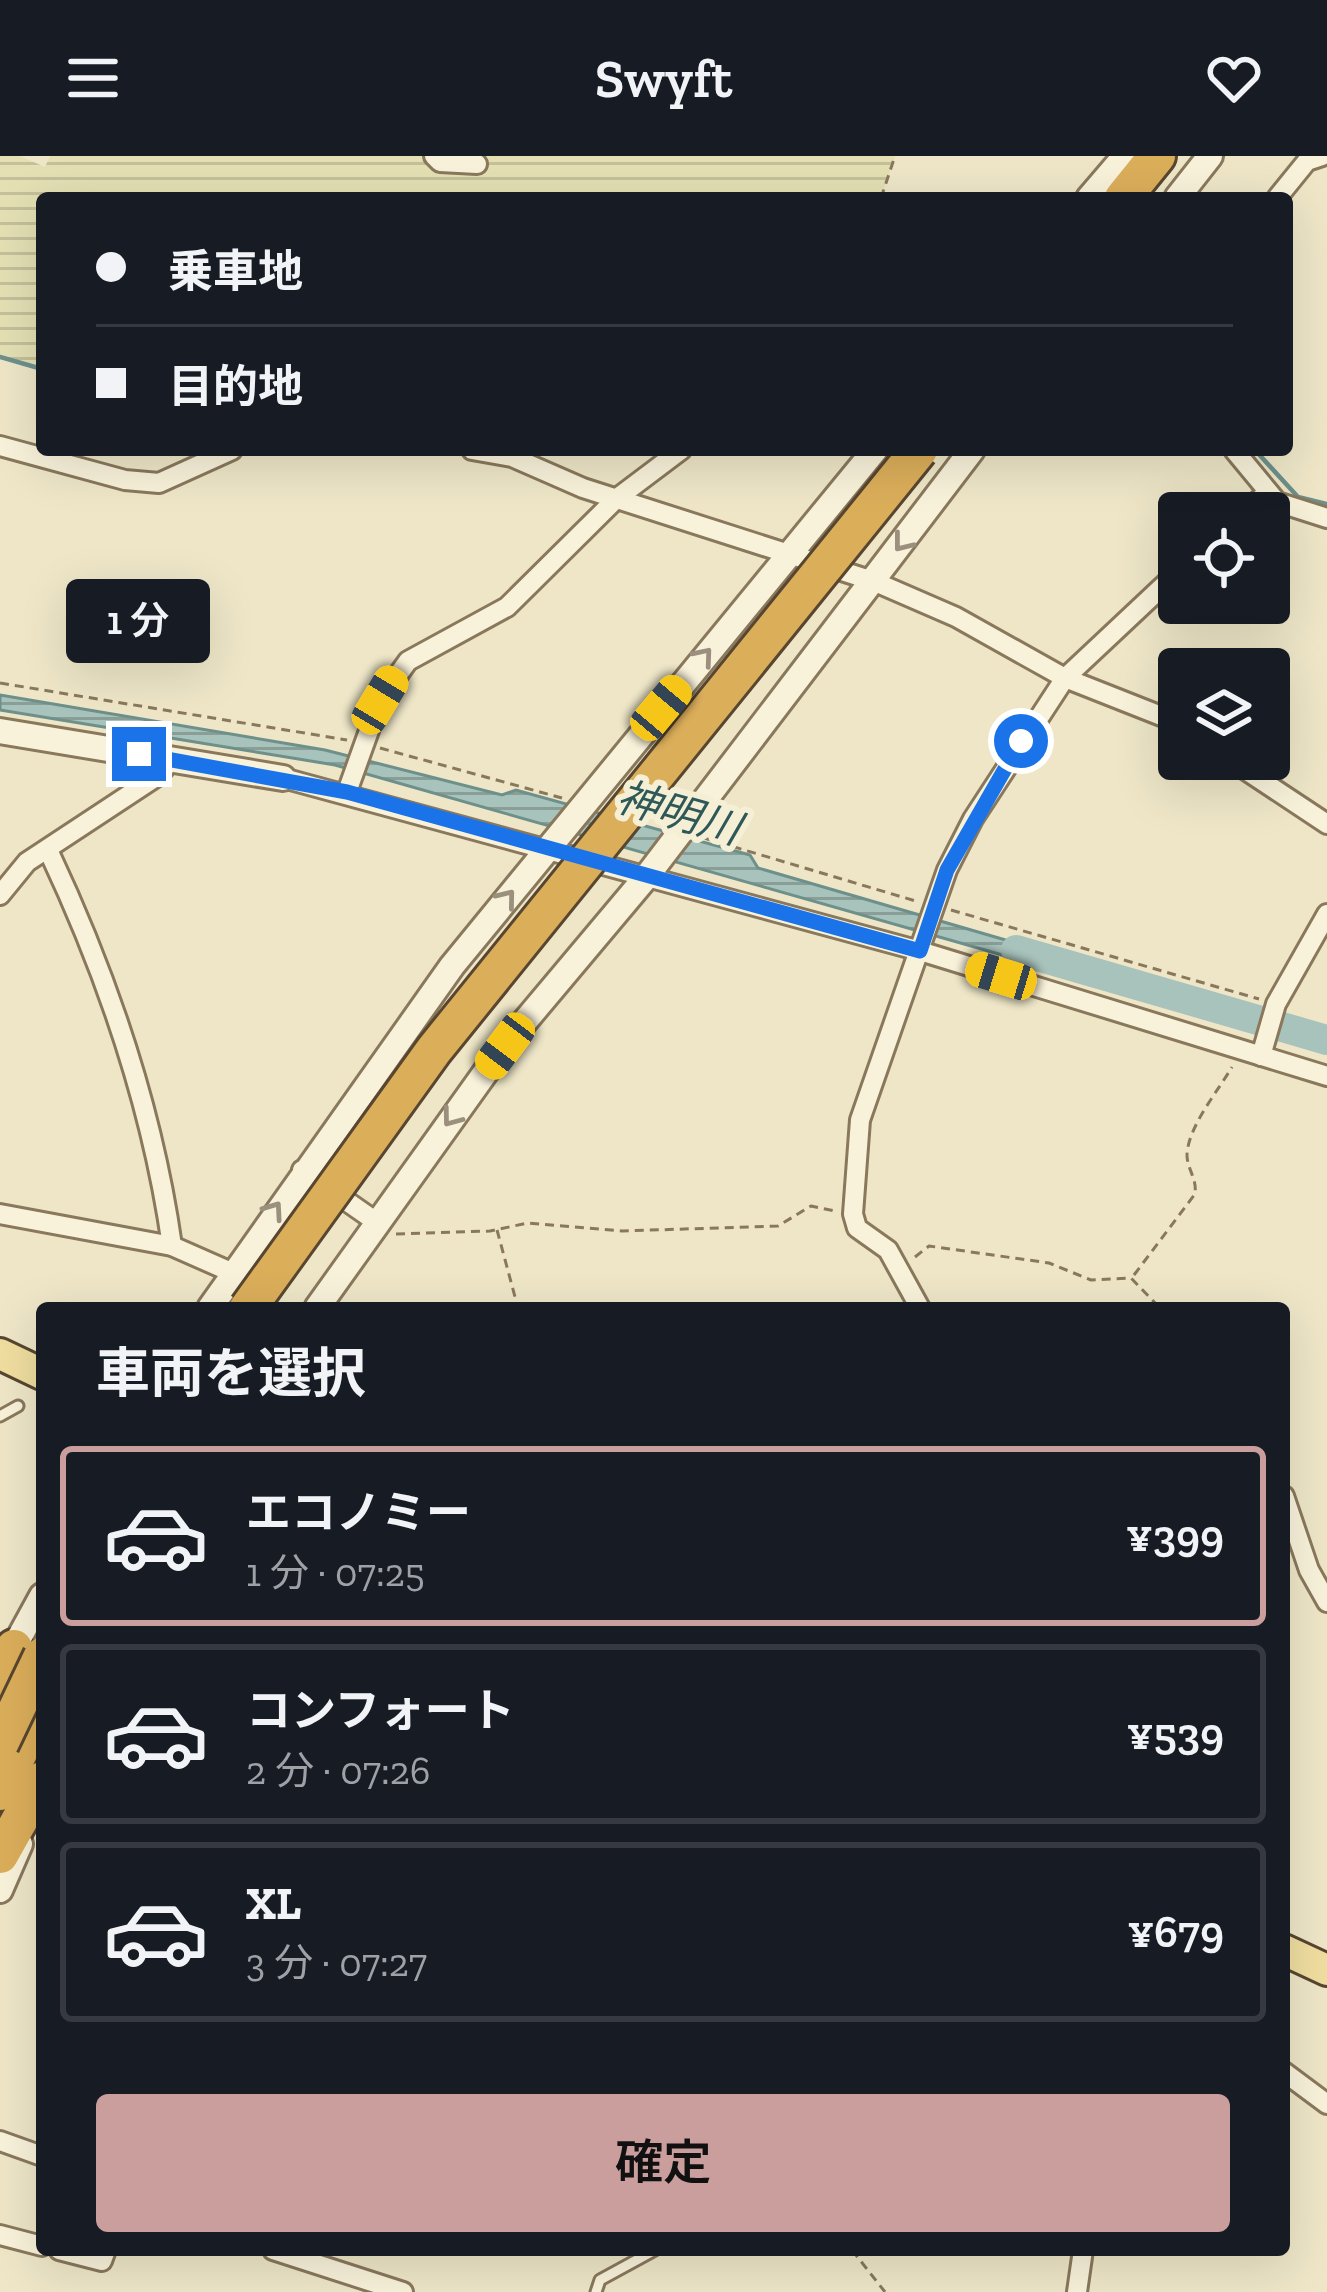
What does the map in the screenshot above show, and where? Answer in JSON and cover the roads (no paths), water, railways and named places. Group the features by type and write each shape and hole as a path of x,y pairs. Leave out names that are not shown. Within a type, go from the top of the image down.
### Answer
{"highway":[{"path":"1128,192 1157,156"},
{"path":"252,1302 434,1050 914,456"},
{"path":"0,1744 11,1668"},
{"path":"0,1792 36,1718"},
{"path":"0,1856 36,1793"}],"main road":[{"path":"0,1354 36,1371"},
{"path":"1290,1953 1327,1970"}],"street":[{"path":"434,156 440,162 477,164"},
{"path":"1094,192 1125,156"},
{"path":"1182,192 1210,156"},
{"path":"1281,192 1308,158 1327,172"},
{"path":"0,446 36,456"},
{"path":"37,456 125,480 159,483 219,456"},
{"path":"506,456 616,499 792,550 873,580 956,617 1065,678 1158,715"},
{"path":"349,788 359,748 380,700 408,661 507,607 616,499 674,456"},
{"path":"214,1302 302,1170 551,843 870,456"},
{"path":"320,1302 505,1046 651,870 967,456"},
{"path":"1239,456 1268,492"},
{"path":"1290,506 1327,518"},
{"path":"917,1302 888,1250 856,1228 860,1120 932,910 973,819 1065,678 1158,591"},
{"path":"0,730 349,788 921,948 1327,1076"},
{"path":"0,895 27,862 49,852 159,776 171,760"},
{"path":"1261,780 1327,824"},
{"path":"49,852 91,942 162,1177 172,1246"},
{"path":"1256,1050 1327,914"},
{"path":"302,1170 375,1221"},
{"path":"0,1214 172,1246 231,1272"},
{"path":"1290,1514 1309,1570 1327,1602"},
{"path":"36,1610 11,1668 36,1686"},
{"path":"0,1890 36,1798"},
{"path":"1290,2076 1327,2104"},
{"path":"0,2141 36,2154"},
{"path":"0,2235 36,2244"},
{"path":"1076,2292 1082,2256"},
{"path":"312,2257 403,2292"}],"lane":[{"path":"0,1416 18,1406"},
{"path":"596,2292 600,2280 644,2256"}],"water":[{"path":"0,695 325,750 502,795 516,790 750,855 758,868 1057,955 1052,969 335,765 0,710"}],"waterway":[{"path":"0,357 36,367"},
{"path":"1260,456 1298,497 1327,504"},
{"name":"神明川","path":"1016,950 1327,1040"}]}
